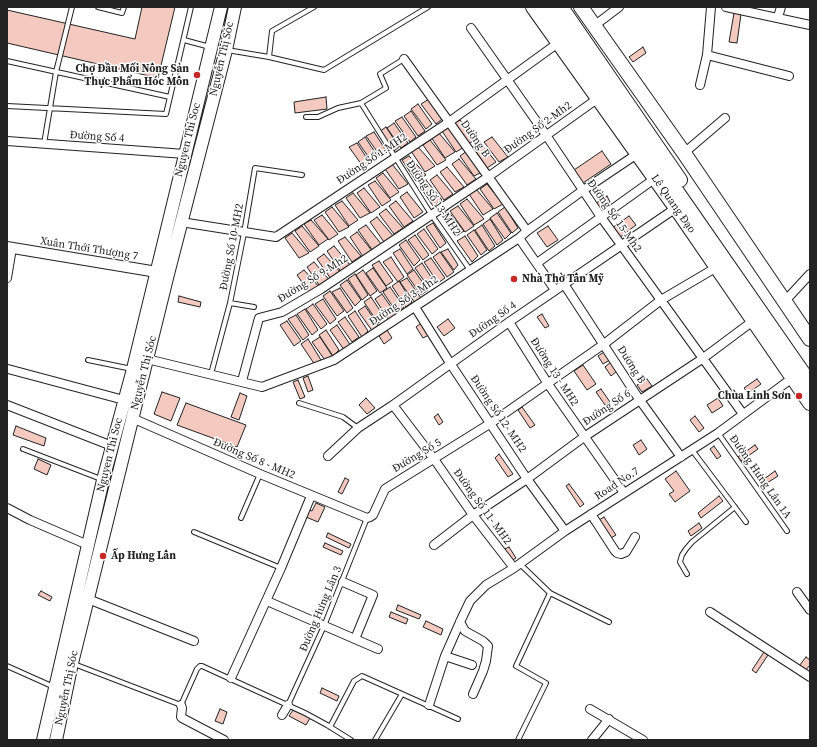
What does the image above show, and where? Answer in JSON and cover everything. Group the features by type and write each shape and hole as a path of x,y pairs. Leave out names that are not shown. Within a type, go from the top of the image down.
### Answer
{"highway":[{"name":"Lê Quang Đạo","path":"533,7 597,99 642,152"},
{"name":"Lê Quang Đạo","path":"545,7 642,152 810,383"},
{"name":"Lê Quang Đạo","path":"561,7 802,372 810,403"},
{"path":"581,7 684,153 810,338"},
{"name":"Lê Quang Đạo","path":"659,176 676,208 753,321 802,372"}],"main road":[{"name":"Nguyen Thi Soc","path":"43,740 60,689 88,545 112,446 133,369 221,7"},
{"name":"Nguyễn Thị Sóc","path":"66,661 88,599 181,222 226,50 234,7"},
{"name":"Nguyễn Thị Sóc","path":"56,740 60,689"}],"street":[{"path":"594,26 619,7"},
{"path":"700,85 707,55 711,7"},
{"path":"726,7 810,25"},
{"path":"778,17 780,7"},
{"name":"Đường Số 15-Mh2","path":"471,28 546,135 582,191 743,414"},
{"name":"Đường Số 1-MH2","path":"181,222 276,237 449,122 558,43"},
{"path":"707,55 788,76"},
{"name":"Dường B","path":"404,59 526,231"},
{"name":"Đường Số 2-Mh2","path":"431,214 488,177 597,99"},
{"path":"684,153 725,118"},
{"name":"Đường Số 4","path":"7,141 185,154"},
{"name":"Đường Số 3-Mh2","path":"147,359 262,387 334,360 519,238 526,231 582,191 642,152"},
{"path":"537,263 659,176"},
{"name":"Đường Số 4","path":"328,456 358,428 393,405 450,363 621,244 676,208"},
{"name":"Đường Số 9-Mh2","path":"242,381 259,318 282,312 314,293 431,214"},
{"path":"519,238 555,290"},
{"path":"7,278 10,248"},
{"name":"Xuân Thới Thượng 7","path":"10,248 168,274"},
{"path":"604,344 661,300 717,267"},
{"path":"785,301 810,274"},
{"name":"Dương B","path":"564,284 639,399 681,457"},
{"name":"Đường Số 12- MH2","path":"415,307 450,363 527,479 565,531"},
{"name":"Đường Số 6","path":"434,545 473,515 527,479 584,437 639,399 702,359 753,321"},
{"name":"Đường 13 - MH2","path":"509,322 548,384 624,493"},
{"name":"Đường Số 5","path":"367,518 373,515 385,489 491,423 604,344"},
{"path":"8,369 124,400"},
{"name":"Road No.7","path":"429,705 445,656 470,601 486,586 517,566 565,531 718,433 802,372"},
{"path":"7,405 112,446"},
{"path":"393,405 434,459"},
{"name":"Đường Số 8 - MH2","path":"132,418 260,474 367,518"},
{"name":"Đường Số 11- MH2","path":"434,459 473,515 517,566"},
{"path":"232,678 282,568 312,496"},
{"path":"7,508 30,520 88,545"},
{"path":"591,514 615,552 621,554 626,552 635,537"},
{"path":"343,582 373,595 355,639"},
{"path":"797,592 810,610"},
{"path":"88,599 194,641"},
{"path":"267,600 378,649"},
{"path":"710,612 810,677"},
{"path":"460,622 465,631 483,641 488,646 483,671 472,694"},
{"path":"445,656 472,665"},
{"path":"181,705 182,718 224,740"},
{"path":"282,716 288,705"},
{"path":"590,709 643,740"},
{"path":"592,740 609,719"}],"lane":[{"path":"44,144 56,72 72,7"},
{"path":"98,7 122,13 124,7"},
{"path":"7,106 166,114 191,7"},
{"path":"269,57 272,31 314,7"},
{"path":"226,50 269,57 324,70 428,7"},
{"path":"184,40 212,48"},
{"path":"306,117 318,117 338,108 361,103 386,88 380,74 404,59"},
{"path":"7,61 170,97"},
{"name":"Đường Số 13-MH2","path":"361,103 431,214 470,270"},
{"name":"Đường Số 10-MH2","path":"211,374 230,302 255,168 302,175"},
{"path":"230,302 254,308"},
{"path":"88,360 133,369"},
{"path":"299,403 343,417 358,428"},
{"name":"Đường Hưng Lân 1A","path":"718,433 787,531"},
{"path":"23,449 104,480"},
{"path":"692,449 746,522"},
{"path":"241,518 260,474"},
{"path":"687,574 680,562 686,549 692,542 735,507"},
{"name":"Đường Hưng Lân 3","path":"288,705 343,582 367,518"},
{"path":"194,532 282,568"},
{"path":"517,566 550,593 609,622"},
{"path":"518,740 546,683 516,666 550,593"},
{"path":"66,661 181,705 191,680 200,666 232,678 288,705 351,740"},
{"path":"7,666 60,689"},
{"path":"330,727 354,681 358,677 364,676 458,719"},
{"path":"375,740 402,694"}],"building":[{"path":"142,7 175,7 158,78 7,43 7,10 135,39"},
{"path":"734,13 741,14 737,43 729,42"},
{"path":"643,47 646,53 633,62 629,57"},
{"path":"326,97 327,109 295,113 294,102"},
{"path":"429,99 442,119 436,124 421,104"},
{"path":"418,104 432,124 426,129 411,109"},
{"path":"411,111 425,131 418,136 404,116"},
{"path":"402,117 416,137 410,142 395,121"},
{"path":"460,120 476,139 467,145 452,125"},
{"path":"394,123 408,143 401,148 387,128"},
{"path":"386,127 399,147 393,152 379,132"},
{"path":"449,127 466,146 456,152 442,131"},
{"path":"374,132 387,152 381,157 366,136"},
{"path":"438,132 455,152 445,158 431,137"},
{"path":"365,137 378,157 372,162 358,142"},
{"path":"492,137 508,157 499,162 484,142"},
{"path":"430,140 446,160 437,165 423,145"},
{"path":"480,142 496,162 487,168 473,147"},
{"path":"357,143 370,163 364,168 349,147"},
{"path":"418,147 435,166 425,172 411,151"},
{"path":"467,151 480,173 474,176 460,156"},
{"path":"602,151 611,164 583,183 574,170"},
{"path":"409,156 426,175 416,181 402,160"},
{"path":"459,159 476,179 467,185 452,164"},
{"path":"392,164 408,184 399,189 385,169"},
{"path":"447,167 464,187 455,192 440,172"},
{"path":"383,173 399,192 390,198 376,178"},
{"path":"437,175 453,194 444,200 430,180"},
{"path":"426,180 442,200 433,206 419,185"},
{"path":"375,181 391,200 382,206 368,185"},
{"path":"487,184 503,204 494,209 480,189"},
{"path":"364,188 380,207 371,213 357,193"},
{"path":"476,189 493,209 483,215 469,194"},
{"path":"407,192 423,212 414,218 400,197"},
{"path":"353,193 370,213 360,218 346,198"},
{"path":"607,196 610,202 599,210 595,204"},
{"path":"467,199 484,219 474,225 460,204"},
{"path":"342,201 358,220 349,226 335,205"},
{"path":"396,201 413,221 404,227 389,206"},
{"path":"458,206 474,226 465,232 450,211"},
{"path":"332,207 349,227 339,232 325,212"},
{"path":"505,207 518,228 512,233 498,212"},
{"path":"386,209 403,228 394,234 379,214"},
{"path":"448,211 464,231 455,237 441,216"},
{"path":"497,213 511,233 505,239 490,218"},
{"path":"322,215 338,234 329,240 314,220"},
{"path":"629,216 636,225 619,238 612,228"},
{"path":"377,217 394,237 384,242 370,222"},
{"path":"490,219 503,240 497,245 483,224"},
{"path":"311,220 328,239 319,245 304,224"},
{"path":"433,223 446,243 440,248 426,227"},
{"path":"366,225 382,245 373,251 358,230"},
{"path":"482,225 495,246 489,251 475,230"},
{"path":"302,226 319,246 310,252 295,231"},
{"path":"548,226 558,240 547,247 537,233"},
{"path":"424,229 438,249 432,254 417,234"},
{"path":"474,230 487,250 481,255 467,235"},
{"path":"357,232 373,252 364,258 350,237"},
{"path":"292,233 309,253 299,258 285,238"},
{"path":"415,235 429,255 423,260 408,240"},
{"path":"465,236 478,256 472,262 457,241"},
{"path":"345,237 361,256 352,262 338,241"},
{"path":"406,240 420,260 414,266 399,245"},
{"path":"334,246 351,266 341,272 327,251"},
{"path":"400,249 413,269 407,274 393,253"},
{"path":"448,249 458,265 454,270 441,252"},
{"path":"440,252 454,272 447,277 433,257"},
{"path":"324,254 341,273 331,279 317,259"},
{"path":"391,257 404,277 398,282 383,262"},
{"path":"431,258 445,278 438,283 424,262"},
{"path":"379,261 393,281 386,286 372,265"},
{"path":"314,262 331,282 321,288 307,267"},
{"path":"422,263 435,283 429,288 415,268"},
{"path":"373,268 387,288 380,293 366,273"},
{"path":"304,270 321,289 311,295 297,275"},
{"path":"363,270 377,291 370,296 356,275"},
{"path":"414,270 428,290 421,295 407,275"},
{"path":"355,274 368,295 362,300 348,279"},
{"path":"407,278 421,298 415,303 400,282"},
{"path":"347,280 361,300 355,306 340,285"},
{"path":"399,281 412,302 406,307 392,286"},
{"path":"390,287 404,307 397,313 383,292"},
{"path":"340,288 353,308 347,313 332,292"},
{"path":"330,291 344,311 337,316 323,296"},
{"path":"382,294 396,314 389,320 375,299"},
{"path":"179,296 201,302 200,307 178,302"},
{"path":"371,297 385,318 378,323 364,302"},
{"path":"323,299 336,319 330,324 315,304"},
{"path":"313,304 327,324 321,329 306,309"},
{"path":"365,306 379,326 373,332 358,311"},
{"path":"305,309 318,330 312,335 297,314"},
{"path":"355,311 368,331 362,337 348,316"},
{"path":"542,314 549,326 545,328 537,317"},
{"path":"296,315 309,335 303,340 288,319"},
{"path":"345,317 359,337 352,342 338,322"},
{"path":"448,319 455,328 444,336 437,327"},
{"path":"287,321 301,341 294,346 280,325"},
{"path":"421,323 429,335 423,338 416,327"},
{"path":"337,325 351,346 345,351 330,330"},
{"path":"326,330 339,350 333,356 319,335"},
{"path":"387,330 392,338 384,344 379,336"},
{"path":"320,337 333,357 327,363 312,342"},
{"path":"308,339 321,360 315,365 301,344"},
{"path":"604,352 610,360 603,364 598,356"},
{"path":"611,362 617,371 611,376 605,367"},
{"path":"583,365 596,384 587,390 574,371"},
{"path":"308,376 313,390 308,392 303,378"},
{"path":"647,379 652,386 642,392 637,385"},
{"path":"757,379 761,384 748,393 744,388"},
{"path":"298,380 305,397 300,399 293,382"},
{"path":"601,389 610,402 605,405 596,392"},
{"path":"162,392 180,398 171,421 154,414"},
{"path":"240,393 247,396 239,420 231,417"},
{"path":"366,398 375,408 367,414 359,405"},
{"path":"718,398 723,406 712,413 707,405"},
{"path":"186,403 246,425 237,447 177,425"},
{"path":"522,407 535,425 530,428 518,410"},
{"path":"438,414 443,422 439,425 434,417"},
{"path":"695,416 704,428 699,432 690,420"},
{"path":"16,426 46,438 44,446 13,435"},
{"path":"641,440 647,449 639,455 633,445"},
{"path":"755,445 758,449 741,461 738,457"},
{"path":"714,446 721,456 717,459 710,449"},
{"path":"499,454 513,474 508,477 495,458"},
{"path":"38,459 51,465 47,475 34,469"},
{"path":"676,471 690,491 675,502 669,494 674,491 665,479"},
{"path":"775,471 778,476 767,483 764,479"},
{"path":"345,478 349,480 342,494 338,492"},
{"path":"569,484 584,504 580,507 566,486"},
{"path":"719,496 723,501 701,518 698,513"},
{"path":"316,503 325,507 318,522 306,517 309,510 312,511"},
{"path":"604,517 616,535 611,538 599,520"},
{"path":"699,523 702,528 691,536 688,531"},
{"path":"328,533 351,544 349,548 326,537"},
{"path":"325,543 343,551 341,555 323,547"},
{"path":"509,547 516,558 511,561 503,550"},
{"path":"41,591 52,597 50,601 38,595"},
{"path":"398,605 421,615 419,619 396,610"},
{"path":"391,612 408,619 406,624 389,617"},
{"path":"426,621 443,629 441,635 423,627"},
{"path":"764,652 768,655 756,673 752,670"},
{"path":"806,657 810,660 810,665 805,671 799,666"},
{"path":"322,688 339,696 337,701 320,693"},
{"path":"220,709 227,712 223,724 215,721"},
{"path":"293,710 310,718 306,725 289,716"}],"place":[{"name":"Chợ Đầu Mối Nông Sản Thực Phẩm Hóc Môn","path":"197,75"},
{"name":"Nhà Thờ Tân Mỹ","path":"514,279"},
{"name":"Chùa Linh Sơn","path":"799,396"},
{"name":"Ấp Hưng Lân","path":"103,556"}]}
